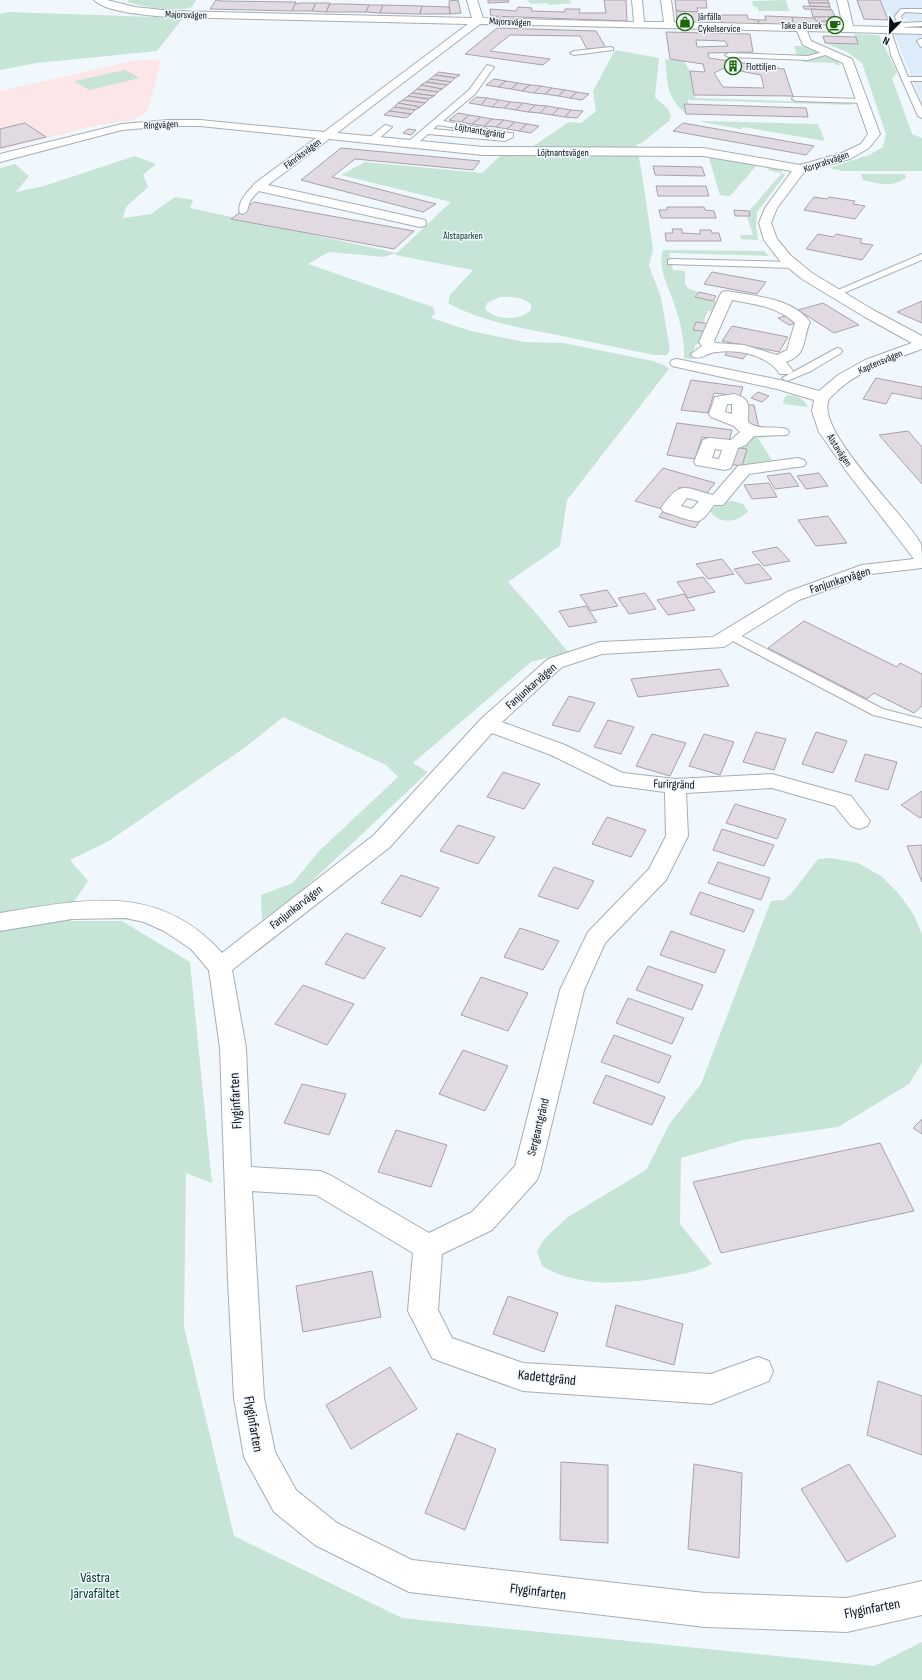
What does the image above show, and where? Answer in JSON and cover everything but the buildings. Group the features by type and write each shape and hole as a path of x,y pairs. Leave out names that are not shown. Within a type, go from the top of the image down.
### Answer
{"street":[{"name":"Majorsvägen","path":"99,0 117,7 165,13 888,31 900,28 922,31"},
{"path":"472,0 476,16 479,20"},
{"path":"637,0 639,25"},
{"path":"666,0 669,26"},
{"path":"842,0 849,30"},
{"name":"Fänriksvägen","path":"258,187 479,20"},
{"name":"Korpralsvägen","path":"801,29 807,43 848,61 874,134 865,146 846,156 800,169 771,208 765,223 771,240 785,258 807,276 922,343"},
{"name":"Ringvägen","path":"0,158 98,132 151,124 200,123 326,135"},
{"name":"Löjtnantsvägen","path":"326,135 483,151 703,152 800,169"},
{"path":"258,187 420,223"},
{"path":"711,347 706,342 726,295 778,306 803,322 799,328 798,345 793,353 777,360"},
{"name":"Kaptensvägen","path":"822,397 844,378 870,363 922,343"},
{"path":"692,366 700,351 711,347 724,346 763,354 777,360 785,368 789,383"},
{"path":"677,362 789,383 822,397"},
{"name":"Ålstavägen","path":"822,397 820,411 827,432 853,469 922,557"},
{"path":"781,432 744,427 740,443 731,446 709,443 702,462 725,465 744,470 798,463"},
{"path":"725,465 731,446"},
{"path":"710,499 717,501 744,470"},
{"name":"Fanjunkarvägen","path":"220,967 382,840 488,724 555,663 600,648 717,643 793,596 868,569 922,563"},
{"name":"Furirgränd","path":"488,724 558,750 619,780 675,786 772,781 843,801 859,821"},
{"name":"Sergeantgränd","path":"428,1247 482,1221 527,1172 572,990 596,938 658,874 677,836 675,786"},
{"path":"0,922 72,910 95,908 125,909 150,915 172,925 199,943 220,967"},
{"name":"Flyginfarten","path":"220,967 233,1048 242,1280 249,1398 260,1457 285,1501 326,1534 409,1576 705,1610 847,1615 922,1598"},
{"path":"239,1178 320,1183 428,1247"},
{"name":"Kadettgränd","path":"428,1247 423,1311 442,1348 523,1377 711,1389 758,1371"}],"lane":[{"path":"922,11 903,10 898,16 900,28 922,24"},
{"path":"888,31 891,44 922,116"},
{"path":"922,41 920,41 922,45"},
{"path":"574,53 611,49"},
{"path":"729,55 808,58 830,52"},
{"name":"Löjtnantsgränd","path":"411,144 472,92 490,67"},
{"path":"906,79 922,80"},
{"path":"796,99 863,101"},
{"name":"Löjtnantsgränd","path":"425,131 505,139 510,135 437,122"},
{"path":"372,140 388,126"},
{"path":"242,210 247,199 258,187"},
{"path":"836,293 922,257"},
{"path":"671,262 794,265"},
{"path":"789,383 807,369 836,351"},
{"path":"730,634 878,712 922,723"}],"shaded area":[{"path":"856,0 922,0 922,22 863,19"},
{"path":"894,33 922,34 922,103"},
{"path":"156,59 161,62 147,112 133,120 94,126 0,150 0,91 133,61"}],"green space":[{"path":"128,0 196,0 192,7 185,9 160,9 127,2"},
{"path":"570,0 568,1 573,3 550,5 545,3 532,4 527,1"},
{"path":"786,0 789,11 758,11 758,8 753,6 752,1"},
{"path":"8,12 183,18 157,51 37,63 0,70 0,14"},
{"path":"854,34 879,35 897,73 892,78 912,134 922,138 922,171 843,171 829,168 869,155 883,147 886,134 862,63 847,52 825,43 858,44"},
{"path":"794,46 801,46 819,53 806,57 795,57 797,55"},
{"path":"615,50 659,58 655,97 668,109 671,116 669,121 643,142 636,145 641,168 653,249 649,266 661,297 670,350 667,355 654,355 512,326 486,319 448,303 450,295 473,270 395,255 396,253 384,257 329,252 308,264 433,307 435,313 431,318 471,331 524,342 563,343 653,361 666,366 669,369 567,500 560,546 508,582 568,652 531,662 413,763 428,772 293,899 262,920 261,895 293,883 318,852 398,777 386,765 283,717 247,746 109,841 70,860 88,881 73,903 71,921 122,921 190,962 212,1183 186,1173 184,1327 234,1536 402,1618 874,1666 922,1642 922,1680 0,1680 0,168 15,164 29,176 16,192 44,186 135,156 156,164 143,175 148,187 126,207 123,218 151,214 175,197 193,200 190,208 397,253 451,202 341,175 365,162 482,173 500,156 520,155 569,122 581,123 596,111 593,91","holes":["500,297 512,297 524,300 531,304 531,309 522,316 515,318 501,317 489,313 485,309 487,303"]},
{"path":"827,56 837,60 840,65 836,65 835,63 803,62 803,60"},
{"path":"665,59 684,61 690,71 695,98 851,103 852,105 688,100 688,104 685,105 686,114 674,101 671,95 667,83"},
{"path":"125,70 140,78 89,90 74,81"},
{"path":"701,121 818,124 825,141 743,127 741,129"},
{"path":"709,158 757,165 730,196 720,195"},
{"path":"769,168 780,170 785,175 757,212 756,226 758,240 741,239 740,235 753,235 747,216 750,216 749,211 782,173 767,170"},
{"path":"861,174 905,174 906,178 895,183 885,184 863,180"},
{"path":"663,250 764,251 769,256 669,253 673,270 685,271 685,284 689,289 699,292 695,297 718,301 714,311 708,311 703,323 696,322 693,330 706,332 702,342 695,345 692,359 684,358 684,343 679,320 662,269 661,263"},
{"path":"787,395 800,398 808,407 783,404 784,398"},
{"path":"750,433 774,434 774,436 758,438 775,465 742,466 746,449 738,447"},
{"path":"732,501 743,504 748,511 740,518 730,521 725,521 715,517 711,513 711,510 721,502"},
{"path":"831,858 858,863 881,876 899,894 914,915 922,935 922,1063 909,1084 838,1127 743,1140 681,1158 680,1224 712,1264 706,1267 689,1273 649,1279 602,1282 571,1278 542,1266 537,1252 544,1239 568,1217 646,1170 670,1123 701,1084 771,901 784,900 791,894 818,859"}],"place":[{"name":"Järfälla Cykelservice","path":"685,22"},
{"name":"Take a Burek","path":"835,25"},
{"name":"Flottiljen","path":"733,66"}],"park label":[{"name":"Ålstaparken","path":"463,235"},
{"name":"Västra Järvafältet","path":"95,1586"}]}
